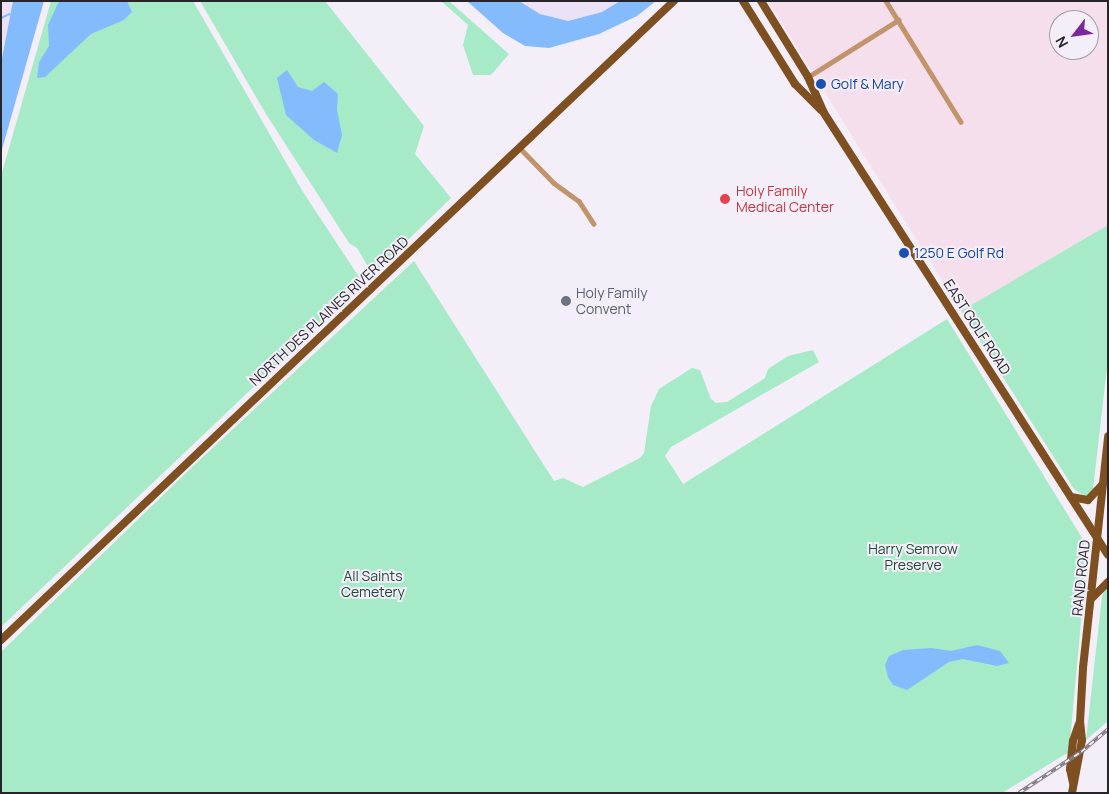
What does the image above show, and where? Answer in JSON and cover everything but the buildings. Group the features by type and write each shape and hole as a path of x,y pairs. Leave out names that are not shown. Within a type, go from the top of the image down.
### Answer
{"main road":[{"name":"NORTH DES PLAINES RIVER ROAD","path":"1,640 521,149 674,1"},
{"name":"EAST GOLF ROAD","path":"743,1 795,84 824,113"},
{"name":"EAST GOLF ROAD","path":"761,1 808,77 824,113 1108,555"},
{"name":"RAND ROAD","path":"1072,789 1079,769 1082,740 1080,722 1108,436"},
{"path":"1071,497 1088,500 1103,483"},
{"path":"1091,599 1108,582"}],"street":[{"path":"886,1 961,122"},
{"path":"808,77 898,20"},
{"path":"521,149 554,183 579,201 594,224"}],"shaded area":[{"path":"1,1 13,1 1,63"},
{"path":"519,1 620,1 602,12 568,21 540,14"},
{"path":"768,1 1108,1 1108,225 961,311"}],"green space":[{"path":"51,1 193,1 303,192 363,283 1,627 1,176"},
{"path":"200,1 325,1 424,126 415,154 451,198 375,272 370,270 357,248 349,243 266,114"},
{"path":"441,1 449,1 509,54 491,75 473,75 463,45 468,25"},
{"path":"1108,225 1108,359 1093,489 1086,497 1074,489 961,311"},
{"path":"414,261 554,481 563,478 583,487 640,458 644,453 651,406 659,389 692,368 700,370 711,399 716,403 727,402 765,378 768,369 788,356 813,350 819,362 671,447 665,456 683,484 947,319 1084,541 1084,589 1069,752 1002,793 1,793 1,652 191,468"},
{"path":"1108,585 1108,721 1086,740 1102,596"}],"water":[{"path":"13,1 44,1 1,153 1,63"},
{"path":"59,1 127,1 132,12 124,20 91,34 45,77 37,78 39,62 49,46 48,25"},
{"path":"467,1 519,1 540,14 568,21 602,12 620,1 656,1 637,16 599,34 549,48 525,46 503,33"},
{"path":"287,70 298,87 312,91 324,82 338,94 337,110 342,135 337,153 314,140 286,115 277,78"},
{"path":"977,645 1000,651 1009,663 997,666 963,659 949,662 907,690 893,685 888,677 885,665 889,656 903,650 931,648 951,651"}],"waterway":[{"path":"1,18 10,14"}],"railway":[{"path":"1019,793 1081,752 1108,729"}],"place":[{"name":"Golf & Mary","path":"821,84"},
{"name":"Holy Family Medical Center","path":"725,199"},
{"name":"1250 E Golf Rd","path":"904,253"},
{"name":"Holy Family Convent","path":"566,301"}],"park label":[{"name":"Harry Semrow Preserve","path":"913,558"},
{"name":"All Saints Cemetery","path":"373,584"}]}
